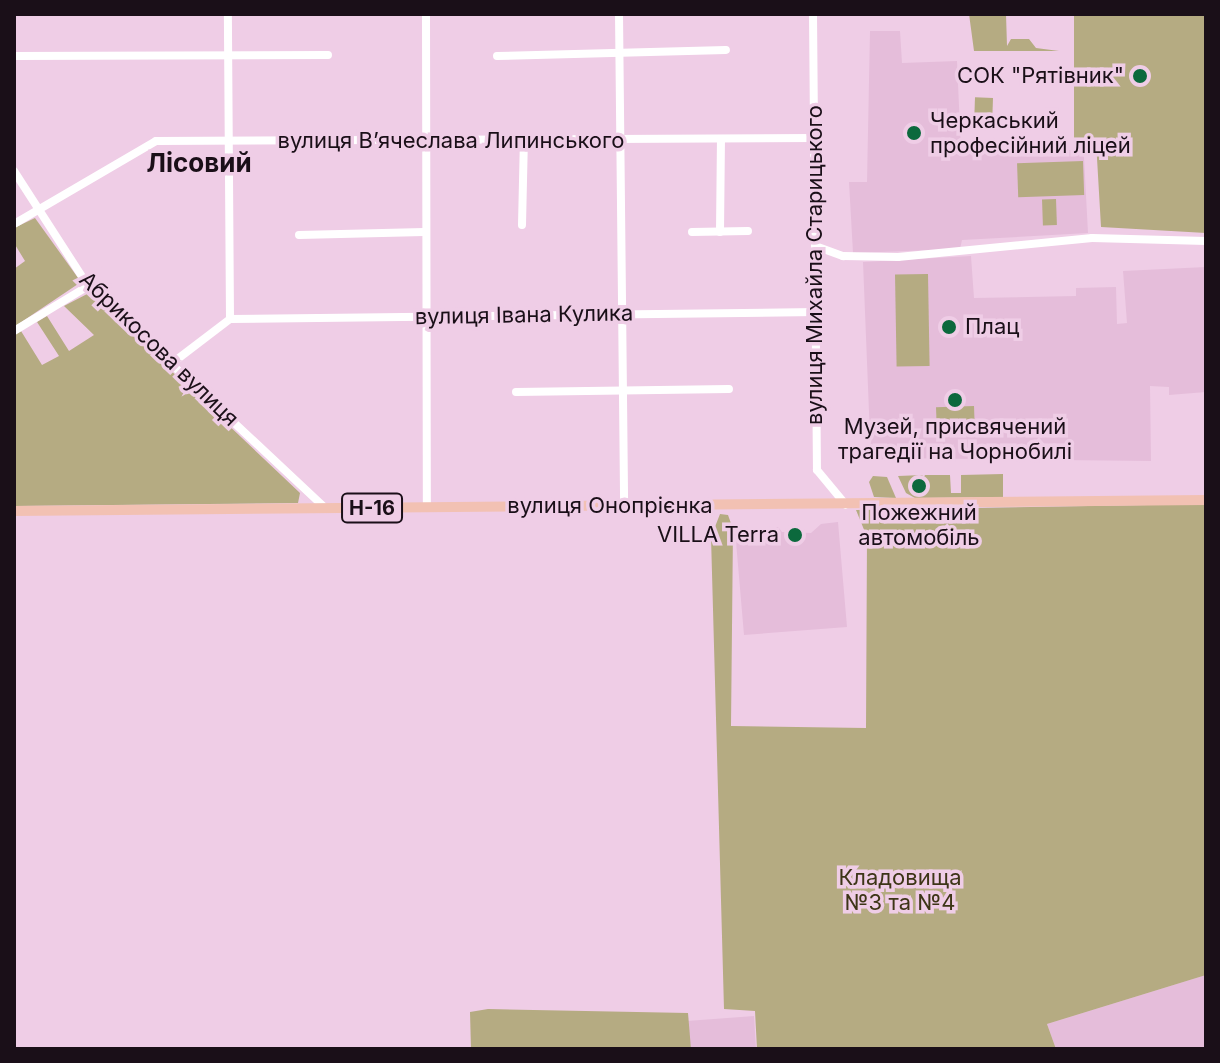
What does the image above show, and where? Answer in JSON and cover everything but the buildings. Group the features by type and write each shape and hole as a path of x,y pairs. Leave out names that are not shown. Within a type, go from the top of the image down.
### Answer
{"main road":[{"name":"вулиця Онопрієнка","path":"14,511 1206,500"}],"street":[{"path":"171,364 230,319 226,142 228,14"},
{"path":"426,14 424,316 427,508"},
{"path":"619,14 624,506"},
{"name":"вулиця Михайла Старицького","path":"813,14 818,247 817,470 846,505"},
{"path":"497,56 726,50"},
{"path":"14,56 328,55"},
{"name":"вулиця Вʼячеслава Липинського","path":"14,224 156,141 815,138"},
{"path":"720,232 721,139"},
{"path":"522,225 524,140"},
{"name":"Абрикосова вулиця","path":"14,171 88,286 325,509"},
{"path":"692,232 748,231"},
{"path":"299,235 424,232"},
{"path":"818,247 858,257 1092,238 1206,241"},
{"path":"14,331 88,286"},
{"name":"вулиця Івана Кулика","path":"230,319 817,312"},
{"path":"516,392 624,388 729,389"}],"shaded area":[{"name":"Черкаський професійний ліцей","path":"870,31 900,31 902,63 957,61 961,151 1079,150 1084,157 1088,233 962,240 960,249 853,253 849,182 867,182"},
{"path":"971,256 974,298 1076,296 1076,288 1116,287 1117,324 1127,323 1123,271 1206,267 1206,392 1169,395 1169,387 1150,386 1151,461 888,458 871,462 863,262"},
{"path":"838,522 847,627 744,635 735,530 778,527 782,532 811,533 821,524"},
{"path":"1206,975 1206,1049 1056,1049 1047,1024"},
{"path":"754,1016 756,1049 691,1049 687,1021"}],"green space":[{"path":"969,14 1006,14 1007,46 1011,39 1029,39 1036,48 1059,51 974,51"},
{"name":"СОК \"Рятівник\"","path":"1074,14 1206,14 1206,233 1101,227 1096,141 1074,138"},
{"path":"975,97 993,98 992,126 974,125"},
{"path":"1083,161 1084,195 1018,197 1017,163"},
{"path":"1042,199 1056,199 1057,225 1043,225"},
{"path":"35,218 81,282 14,327 14,269 25,261 14,243 14,228"},
{"path":"928,274 930,366 897,367 895,275"},
{"path":"89,293 300,493 298,503 14,506 14,335 21,331 42,365 59,356 37,322 47,316 69,351 94,335 64,306"},
{"path":"974,406 975,430 937,431 936,407"},
{"path":"1003,474 1003,497 915,498 906,493 898,476 923,475 909,489 916,491 925,475 950,475 951,493 961,493 961,475"},
{"path":"873,476 887,477 896,498 874,497 869,482"},
{"name":"Кладовища №3 та №4","path":"1206,504 1206,975 1047,1024 1056,1049 757,1049 755,1011 724,1009 711,537 720,514 728,515 733,529 731,726 866,728 867,537 856,510"},
{"path":"488,1009 688,1013 691,1049 471,1049 470,1012"}],"place":[{"name":"СОК \"Рятівник\"","path":"1140,76"},
{"name":"Черкаський професійний ліцей","path":"914,133"},
{"name":"Плац","path":"949,327"},
{"name":"Музей, присвячений трагедії на Чорнобилі","path":"955,400"},
{"name":"Пожежний автомобіль","path":"919,486"},
{"name":"VILLA Terra","path":"795,535"}],"district":[{"name":"Лісовий","path":"199,163"}]}
